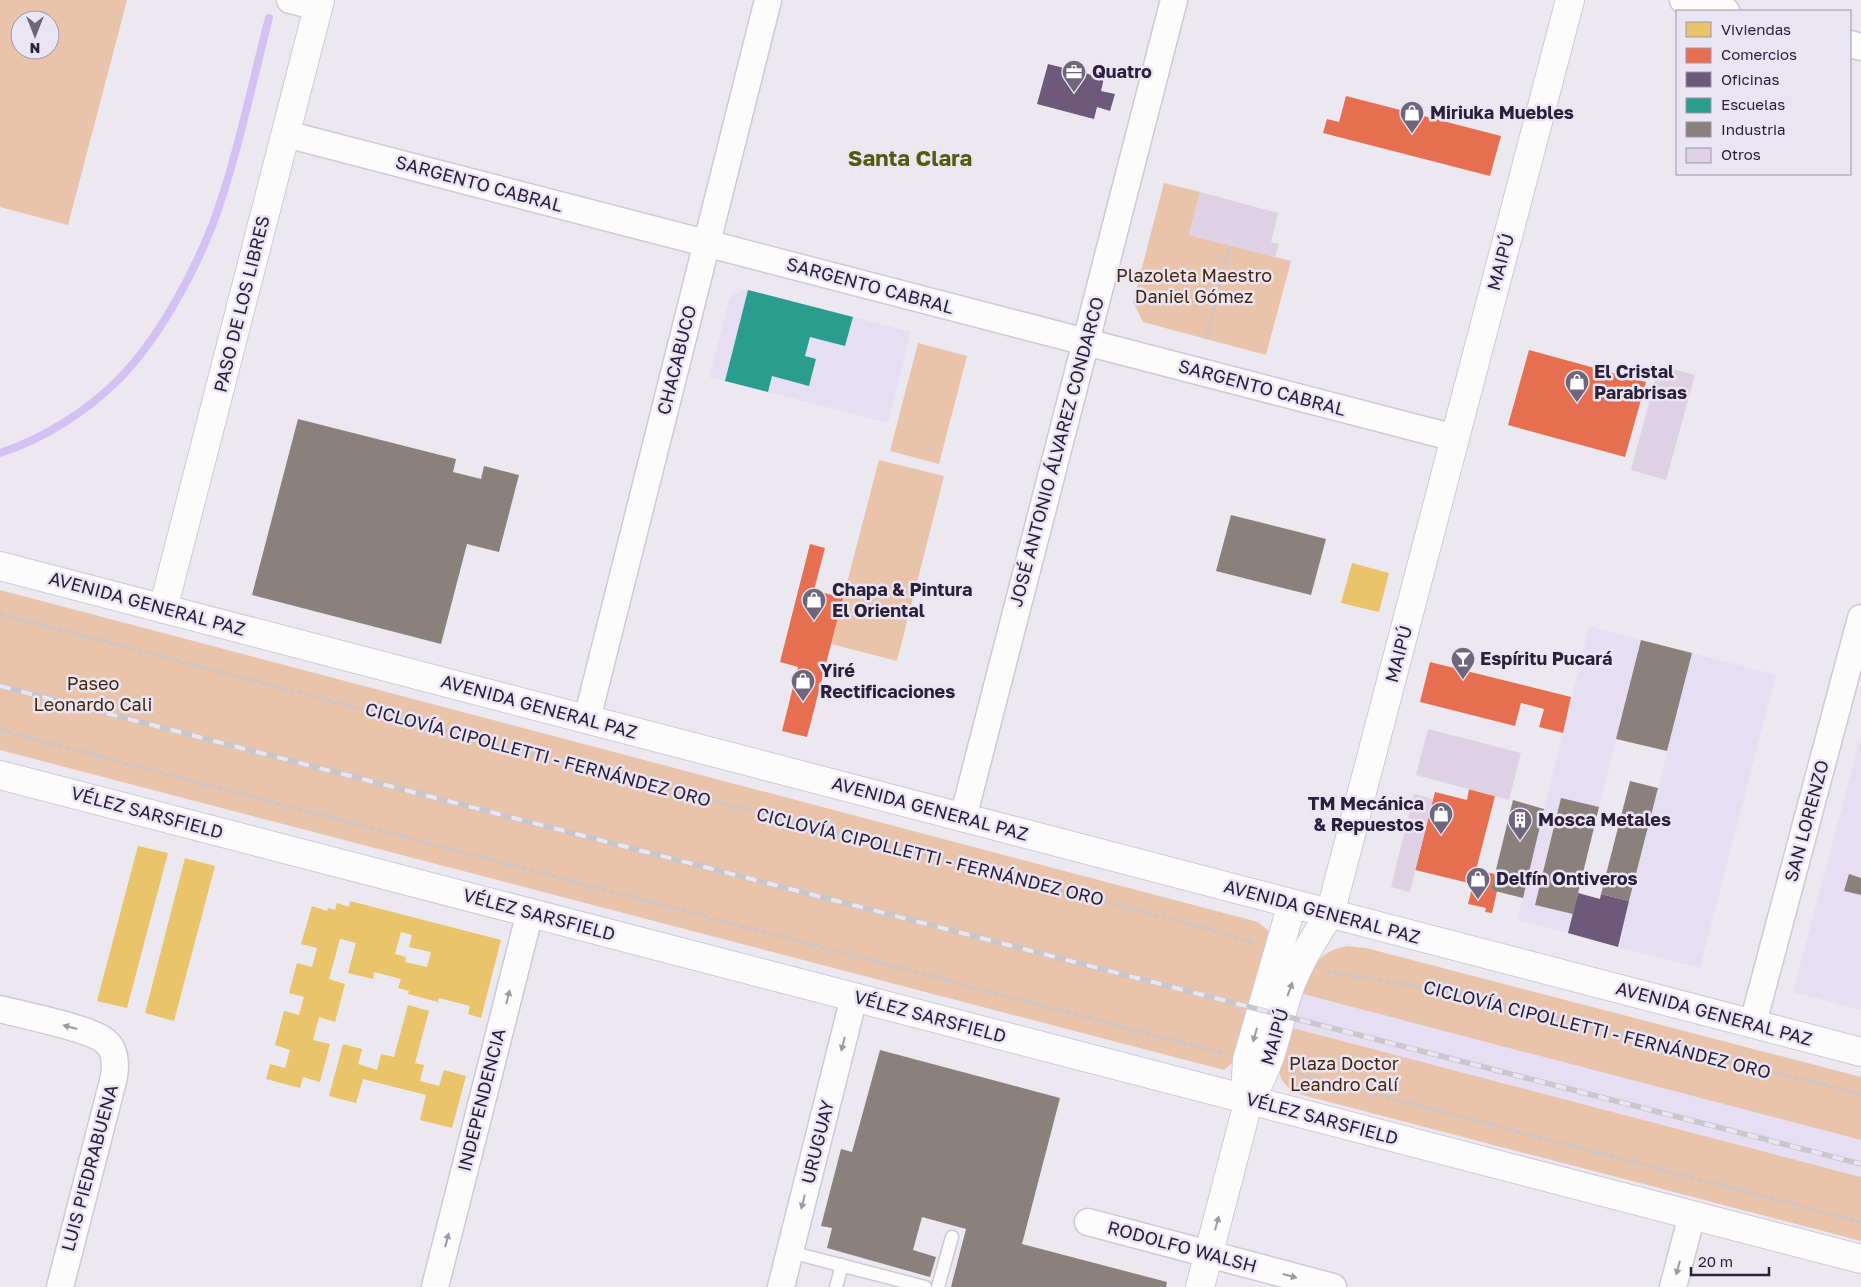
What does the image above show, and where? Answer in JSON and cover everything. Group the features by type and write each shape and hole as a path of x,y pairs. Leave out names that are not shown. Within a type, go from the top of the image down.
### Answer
{"street":[{"path":"290,0 319,3"},
{"name":"CHACABUCO","path":"587,719 768,0"},
{"name":"JOSÉ ANTONIO ÁLVAREZ CONDARCO","path":"963,818 1174,0"},
{"name":"MAIPÚ","path":"1289,959 1330,914 1570,0"},
{"path":"1683,0 1722,10"},
{"name":"PASO DE LOS LIBRES","path":"163,609 319,3"},
{"name":"SARGENTO CABRAL","path":"286,134 1455,438"},
{"name":"AVENIDA GENERAL PAZ","path":"0,566 1861,1052"},
{"name":"SAN LORENZO","path":"1752,1024 1861,618"},
{"name":"VÉLEZ SARSFIELD","path":"0,775 1861,1258"},
{"name":"MAIPÚ","path":"1200,1287 1249,1100 1262,1078 1258,1063 1286,999 1292,904"},
{"name":"INDEPENDENCIA","path":"435,1287 530,912"},
{"name":"URUGUAY","path":"781,1287 854,997"},
{"name":"LUIS PIEDRABUENA","path":"0,1009 90,1032 106,1042 112,1050 115,1059 114,1077 60,1287"},
{"path":"1673,1287 1692,1215"},
{"name":"RODOLFO WALSH","path":"1088,1222 1333,1287"}],"lane":[{"path":"938,1287 952,1237"},
{"path":"790,1252 925,1287"},
{"path":"836,1287 842,1265"}],"path":[{"path":"1206,339 1230,246"},
{"name":"CICLOVÍA CIPOLLETTI - FERNÁNDEZ ORO","path":"0,614 554,760 1206,928 1235,936 1289,959 1338,973 1473,996 1861,1094"},
{"path":"0,730 1861,1222"}],"shaded area":[{"path":"743,289 911,332 888,423 709,377 730,297"},
{"path":"1589,626 1641,640 1568,933 1517,920"},
{"path":"1692,653 1776,675 1700,968 1618,947"},
{"path":"1861,735 1861,1010 1793,992"},
{"path":"1299,993 1861,1140 1861,1177 1289,1027"}],"green space":[{"path":"0,0 127,0 68,225 0,207"},
{"name":"Plazoleta Maestro Daniel Gómez","path":"1164,183 1200,192 1189,235 1291,261 1266,355 1143,322 1133,302"},
{"path":"918,343 967,356 939,464 890,451"},
{"path":"879,460 944,476 897,661 831,644"},
{"name":"Paseo Leonardo Cali","path":"0,590 1258,922 1270,932 1240,1050 1231,1064 1224,1070 0,750"},
{"path":"1348,946 1366,948 1861,1077 1861,1140 1299,993 1312,969 1323,956 1338,948"},
{"name":"Plaza Doctor Leandro Calí","path":"1289,1027 1861,1177 1861,1241 1299,1094 1283,1082 1280,1074 1279,1066"}],"building: Viviendas":[{"path":"1352,563 1389,573 1379,612 1341,603"},
{"path":"138,846 168,853 127,1008 97,1001"},
{"path":"185,858 215,866 174,1021 145,1013"},
{"path":"350,901 501,940 481,1018 468,1014 470,1006 439,998 438,1002 408,994 409,991 398,988 401,979 374,972 373,979 348,973 356,943 340,939 329,979 345,984 335,1022 319,1017 313,1040 330,1044 320,1082 303,1077 300,1088 266,1079 270,1064 285,1068 290,1050 275,1045 284,1011 299,1015 304,997 289,993 297,963 312,967 317,948 301,944 312,906 327,911 328,908 335,910 337,903 349,907","holes":["401,932 412,935 409,947 431,952 427,967 405,962 406,957 395,954"]},
{"path":"408,1005 429,1011 415,1063 424,1065 420,1081 439,1086 444,1070 466,1076 452,1128 420,1120 426,1095 363,1079 356,1103 329,1096 343,1044 362,1049 358,1064 377,1070 381,1054 394,1057"}],"building: Comercios":[{"name":"Miriuka Muebles","path":"1346,96 1501,136 1490,176 1323,133 1327,119 1339,122"},
{"name":"El Cristal Parabrisas","path":"1529,350 1646,382 1625,457 1508,425"},
{"name":"Chapa & Pintura El Oriental","path":"810,544 825,548 814,590 843,598 807,737 782,731 798,667 780,662"},
{"name":"Espíritu Pucará","path":"1430,662 1571,697 1563,733 1539,727 1544,709 1521,703 1515,726 1420,702"},
{"path":"1469,789 1495,796 1476,870 1495,874 1491,890 1497,891 1492,913 1485,912 1486,908 1468,904 1473,884 1415,870 1435,792 1467,800"}],"building: Oficinas":[{"name":"Quatro","path":"1048,64 1104,78 1101,91 1115,94 1110,111 1097,107 1094,119 1037,104"},
{"path":"1578,893 1600,899 1601,894 1629,901 1618,947 1568,933"}],"building: Escuelas":[{"path":"748,290 853,317 845,346 810,337 805,356 816,359 809,386 772,376 768,392 725,381"}],"building: Industria":[{"path":"298,419 456,459 453,472 481,479 484,466 519,475 499,552 467,544 441,644 252,595"},
{"path":"1231,515 1326,539 1311,595 1216,571"},
{"path":"1641,640 1692,653 1667,751 1616,739"},
{"path":"1630,781 1658,788 1629,901 1601,894"},
{"path":"1561,798 1599,807 1573,914 1535,905"},
{"name":"Mosca Metales","path":"1513,800 1544,809 1523,898 1491,890"},
{"path":"1849,874 1861,878 1861,895 1844,891"},
{"path":"880,1050 1060,1098 1022,1244 1167,1282 1166,1287 951,1287 966,1229 922,1217 913,1250 936,1257 930,1277 827,1248 832,1228 821,1226 841,1149 852,1152"}],"building: Otros":[{"path":"1200,192 1278,213 1271,242 1279,244 1275,257 1189,235"},
{"path":"1659,365 1695,375 1666,480 1631,470"},
{"path":"1428,729 1521,753 1509,800 1416,775"},
{"path":"1414,794 1433,799 1410,892 1391,887"}],"waterway":[{"path":"0,453 48,432 92,403 118,380 160,328 184,287 204,246 221,201 269,18"}],"railway":[{"path":"0,686 1861,1164"}],"place":[{"name":"Quatro","path":"1074,93"},
{"name":"Miriuka Muebles","path":"1412,134"},
{"name":"El Cristal Parabrisas","path":"1577,403"},
{"name":"Chapa & Pintura El Oriental","path":"814,621"},
{"name":"Espíritu Pucará","path":"1463,680"},
{"name":"Yiré Rectificaciones","path":"803,702"},
{"name":"TM Mecánica & Repuestos","path":"1441,835"},
{"name":"Mosca Metales","path":"1520,841"},
{"name":"Delfín Ontiveros","path":"1478,900"}],"district":[{"name":"Santa Clara","path":"910,158"}]}
